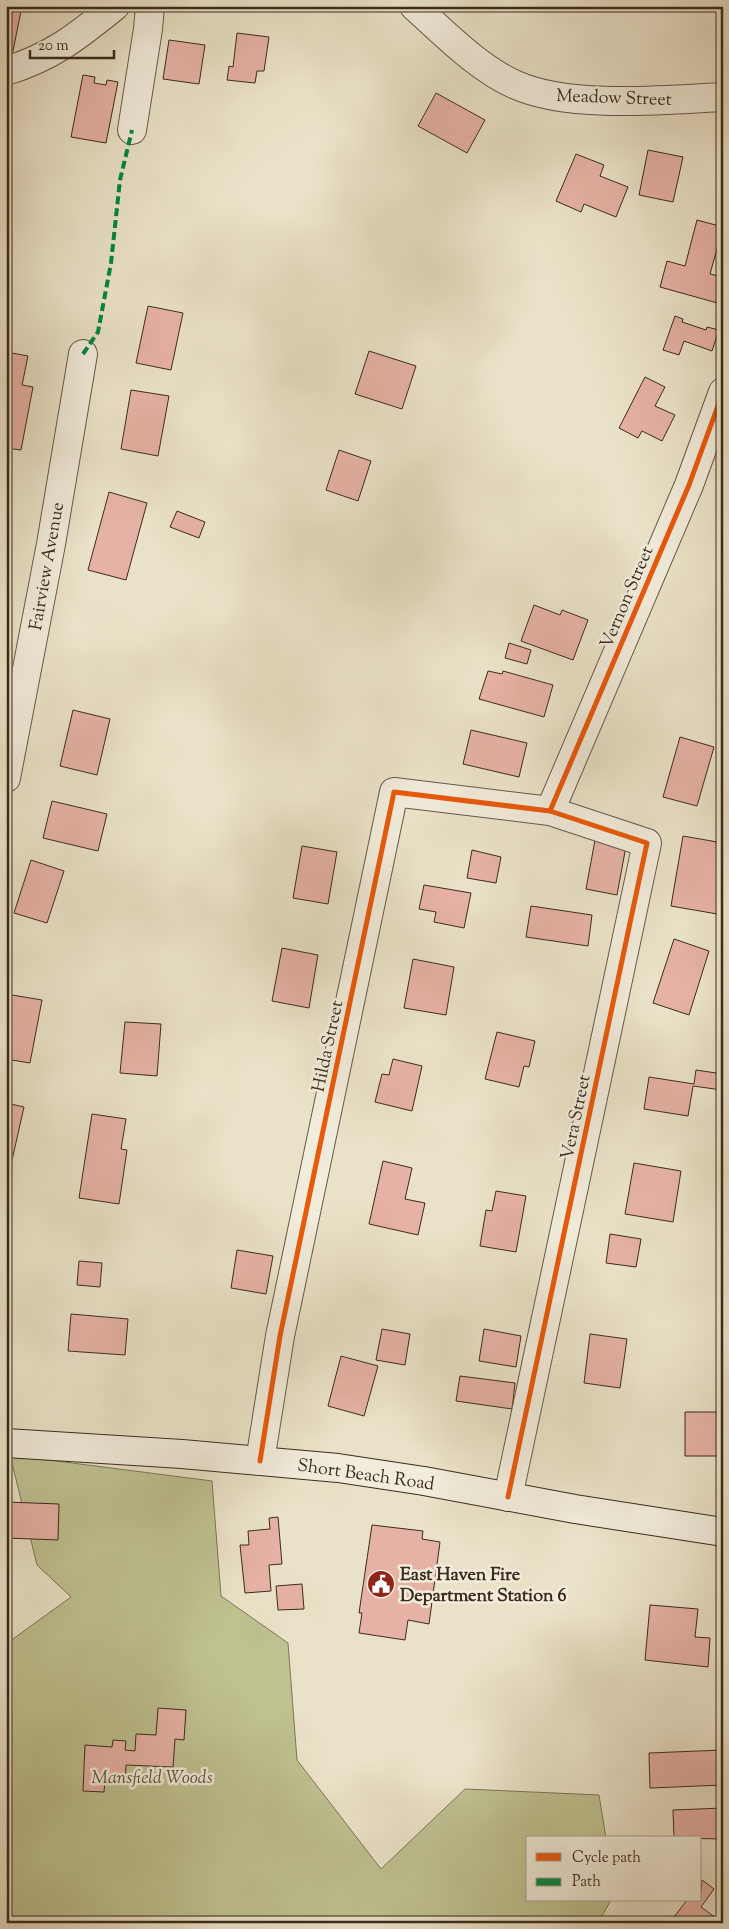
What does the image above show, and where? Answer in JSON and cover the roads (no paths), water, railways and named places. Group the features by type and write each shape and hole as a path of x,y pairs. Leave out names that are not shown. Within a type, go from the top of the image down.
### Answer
{"street":[{"path":"6,71 31,63 72,41 115,6"},
{"path":"132,130 150,6"},
{"name":"Meadow Street","path":"414,6 484,66 515,85 546,95 578,99 647,101 723,97"},
{"name":"Fairview Avenue","path":"6,778 49,554 83,354"},
{"name":"Vernon Street","path":"550,811 688,486 723,392"},
{"name":"Hilda Street","path":"260,1461 280,1336 394,792 550,811"},
{"name":"Vera Street","path":"508,1497 647,843 550,811"},
{"name":"Short Beach Road","path":"6,1443 338,1468 723,1532"}],"place":[{"name":"East Haven Fire Department Station 6","path":"381,1584"}],"park label":[{"name":"Mansfield Woods","path":"152,1777"}]}
